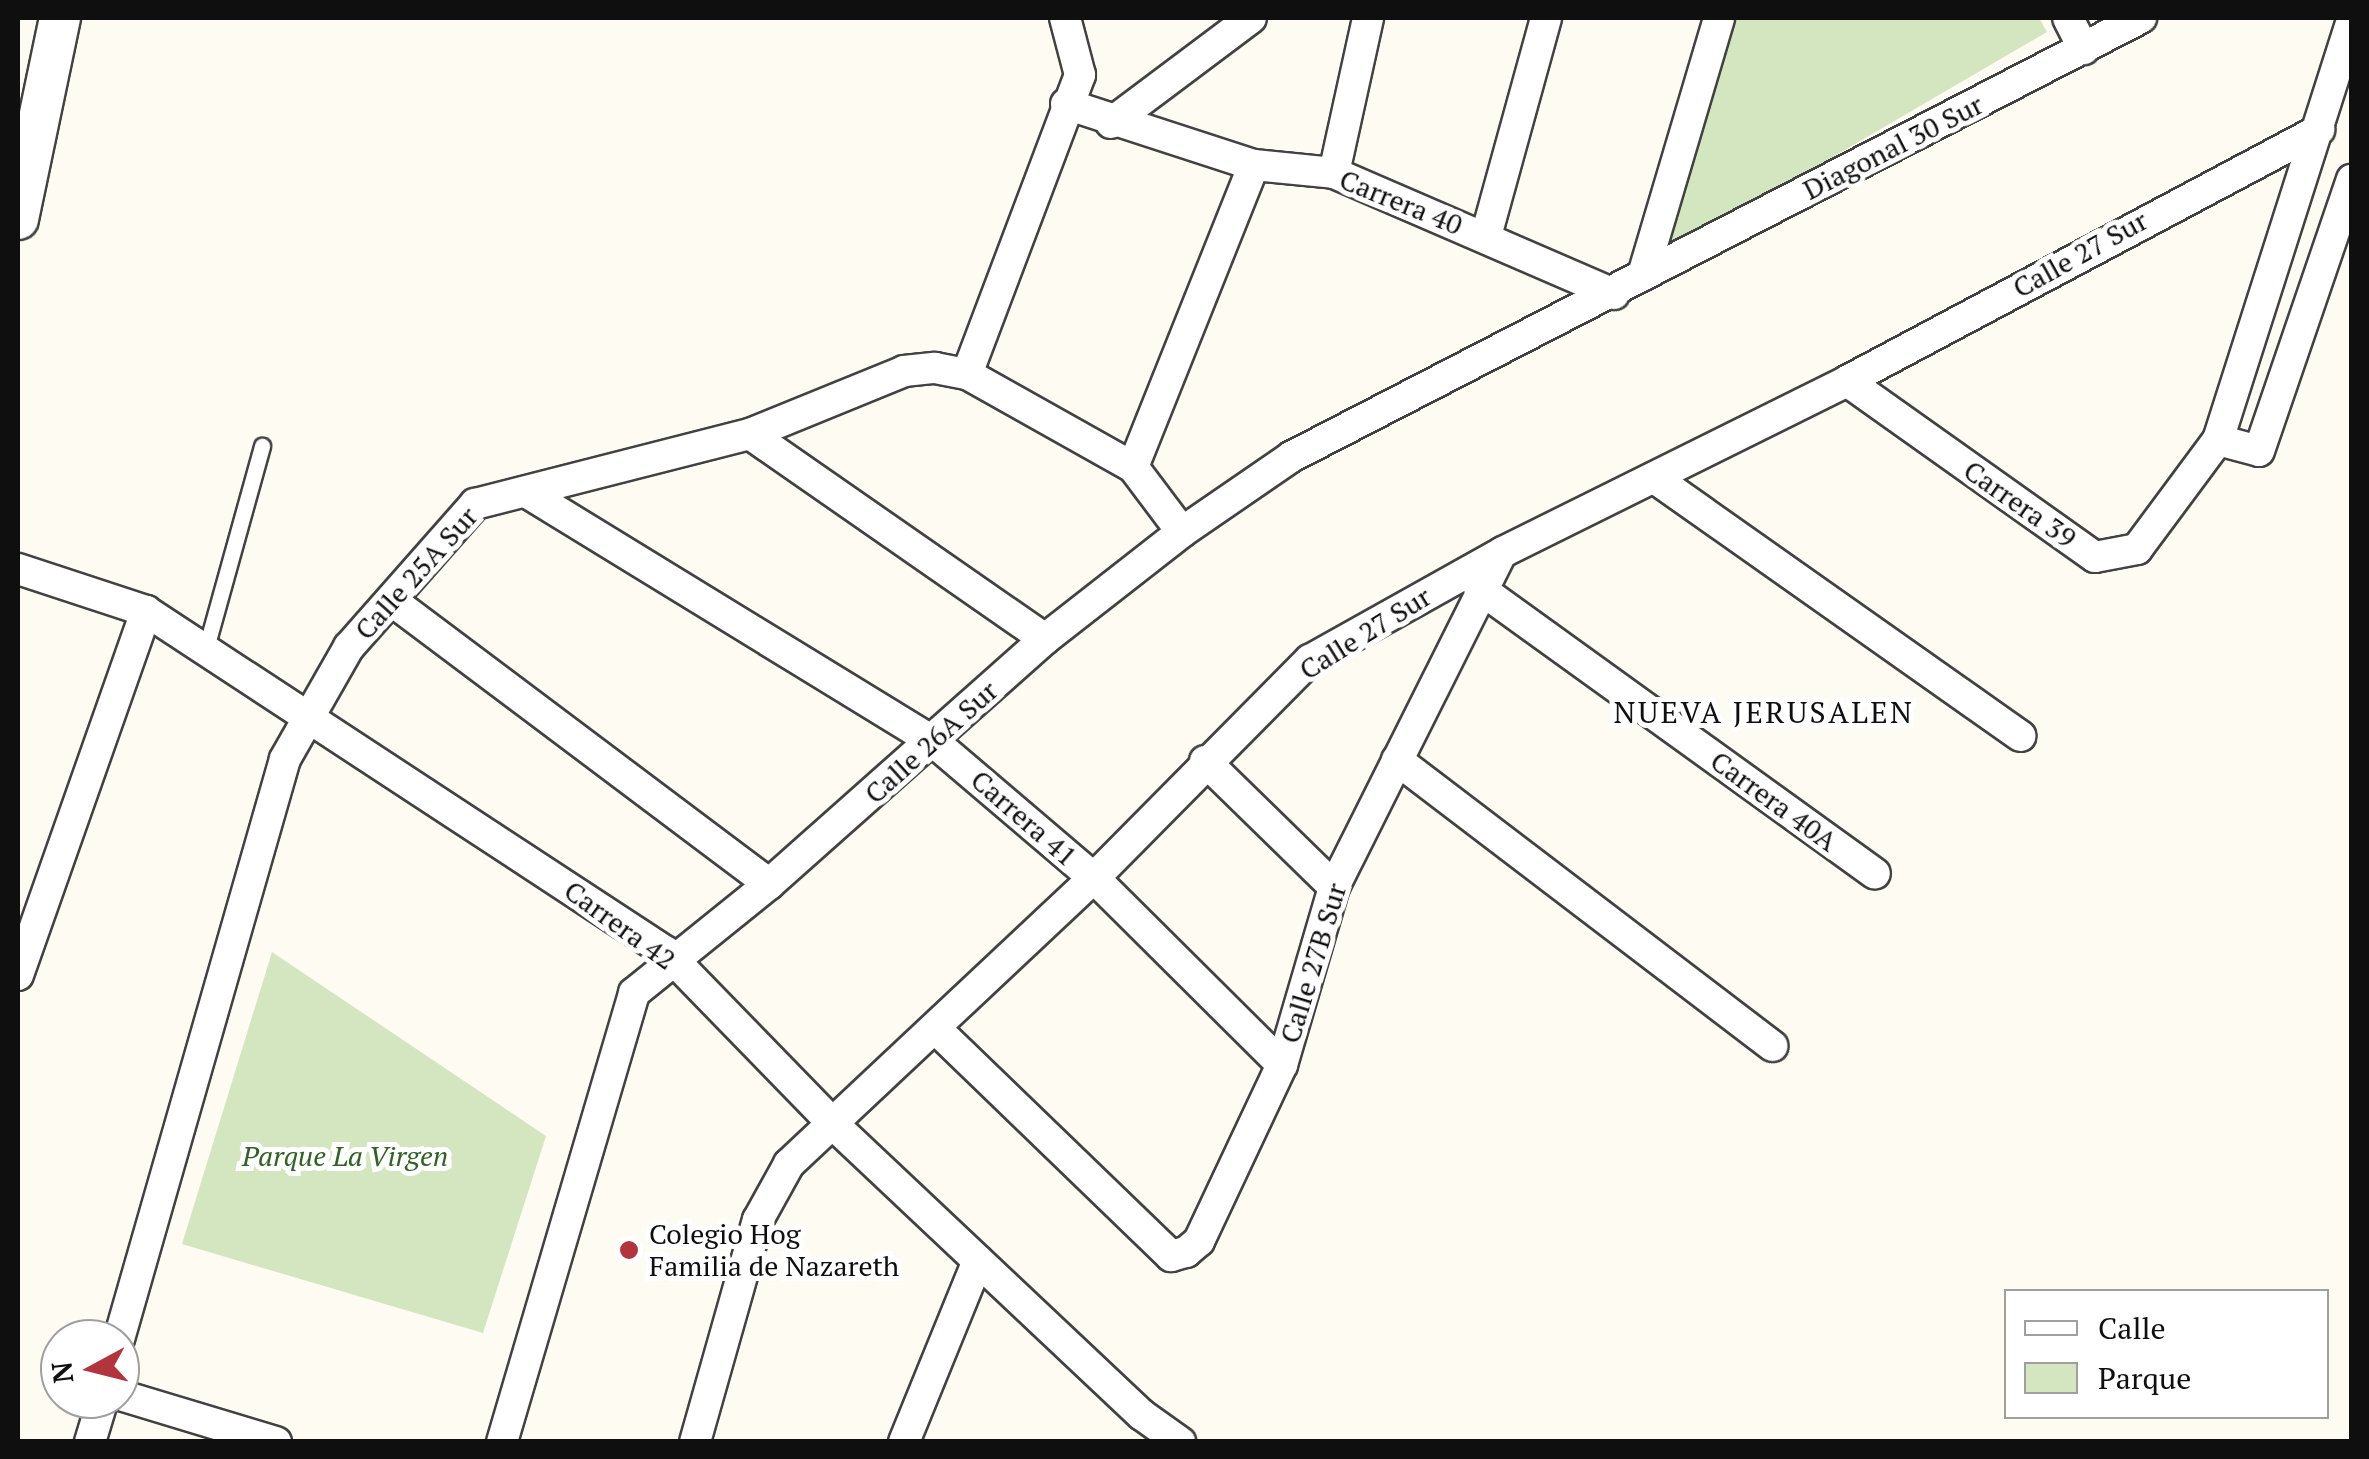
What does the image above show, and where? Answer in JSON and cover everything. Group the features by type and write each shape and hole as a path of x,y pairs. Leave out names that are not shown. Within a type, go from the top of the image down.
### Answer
{"street":[{"path":"18,220 60,18"},
{"path":"1065,18 1080,70 966,374 1133,467 1182,532"},
{"path":"1111,123 1251,18"},
{"path":"1334,173 1368,18"},
{"path":"1486,236 1546,18"},
{"path":"1643,275 1719,18"},
{"path":"2068,18 2084,49"},
{"name":"Diagonal 30 Sur","path":"1643,275 2141,18"},
{"name":"Carrera 39","path":"1847,381 2096,557 2136,549 2218,440 2352,21"},
{"name":"Carrera 40","path":"1066,104 1111,123 1254,164 1334,173 1614,294"},
{"name":"Calle 27 Sur","path":"694,1442 758,1220 790,1164 1094,878 1205,760 1310,660 1502,552 1847,381 2319,130"},
{"path":"1133,467 1254,164"},
{"path":"2218,440 2259,451 2352,180"},
{"name":"Calle 26A Sur","path":"502,1442 634,993 769,884 1045,640 1182,532 1291,457 1614,294 1643,275"},
{"name":"Calle 25A Sur","path":"125,1319 285,759 349,646 475,504 750,434 904,371 966,374"},
{"path":"750,434 1045,640"},
{"path":"1656,479 2020,736"},
{"name":"Carrera 41","path":"526,492 934,742 1094,878 1282,1065"},
{"name":"Calle 27B Sur","path":"936,1030 1171,1256 1199,1241 1282,1065 1334,887 1479,588 1502,552"},
{"name":"Carrera 42","path":"18,569 146,611 674,961 833,1124 978,1261 1138,1428 1180,1442"},
{"name":"Carrera 40A","path":"1479,588 1874,874"},
{"path":"390,600 769,884"},
{"path":"18,975 146,611"},
{"path":"1205,760 1334,887"},
{"path":"1396,760 1773,1046"},
{"path":"904,1442 978,1261"},
{"path":"140,1400 276,1442"}],"lane":[{"path":"206,648 262,446"}],"green space":[{"path":"1736,18 2039,18 2047,32 1665,255"},
{"name":"Parque La Virgen","path":"272,952 546,1136 483,1333 182,1244"}],"place":[{"name":"Colegio Hog Familia de Nazareth","path":"629,1250"}],"district":[{"name":"NUEVA JERUSALEN","path":"1764,712"}]}
